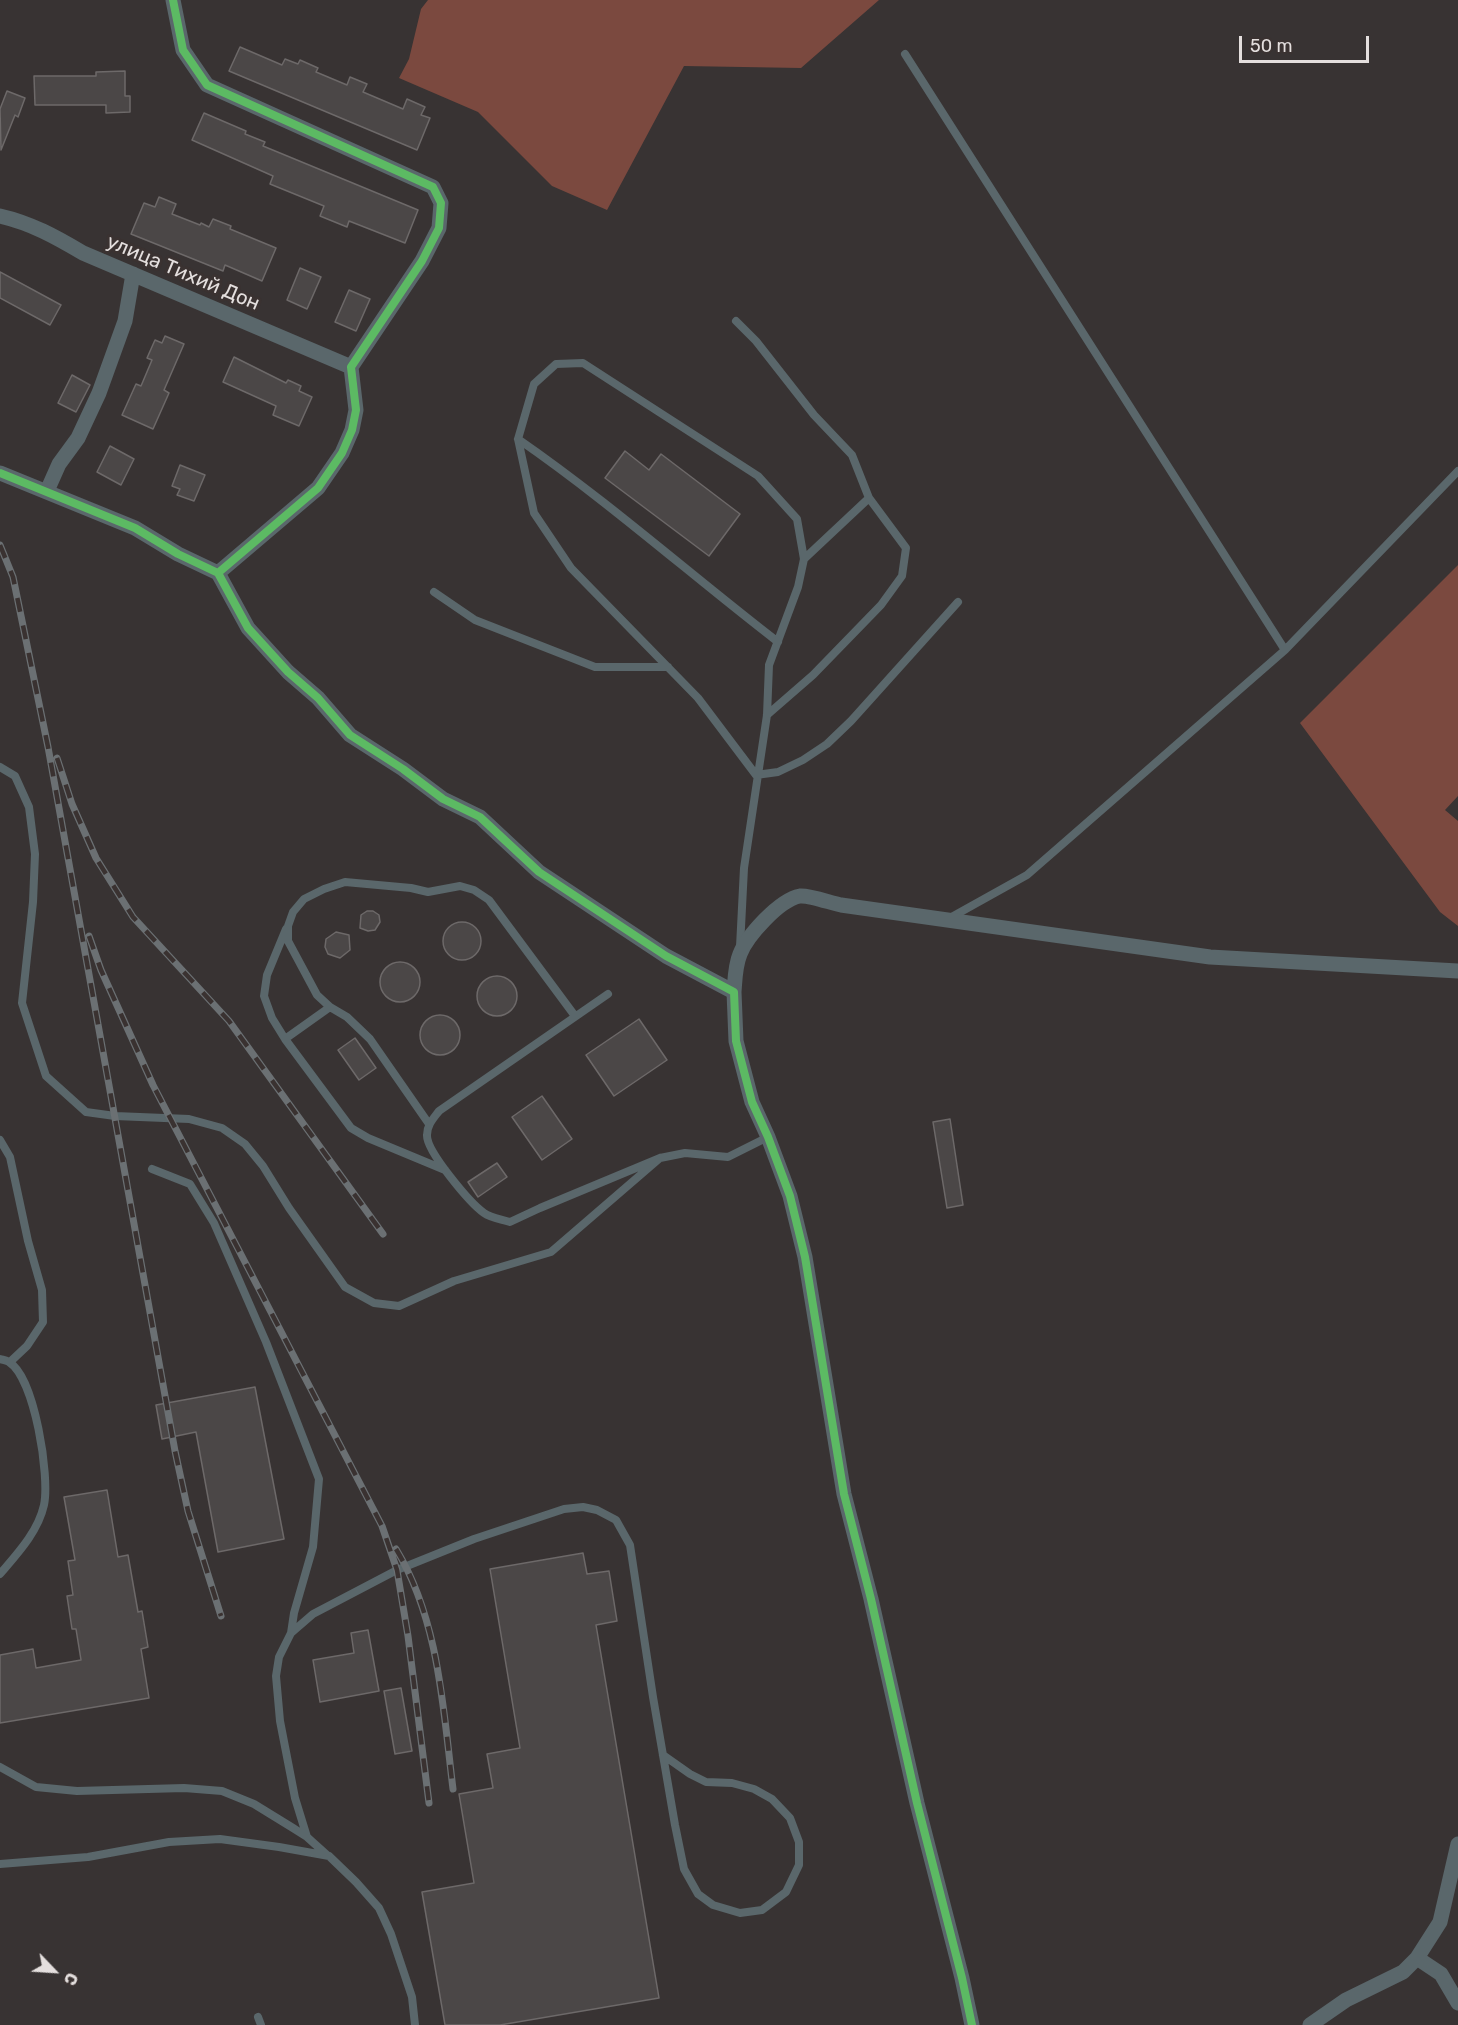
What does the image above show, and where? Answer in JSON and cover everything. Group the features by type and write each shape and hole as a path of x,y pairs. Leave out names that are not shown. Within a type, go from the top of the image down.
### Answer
{"street":[{"path":"173,0 183,50 207,85 433,187 441,203 439,228 422,261 351,367 356,410 352,430 342,453 318,488 218,573"},
{"name":"улица Тихий Дон","path":"0,216 23,221 50,233 83,253 351,367"},
{"path":"47,491 59,464 78,438 99,393 125,321 133,274"},
{"path":"0,473 135,528 178,554 218,573 248,628 288,672 318,698 350,735 403,769 443,799 480,817 539,872 666,956 734,992"},
{"path":"972,2025 844,1494 805,1257 789,1196 768,1137 752,1102 736,1041 734,992 740,954 764,921 786,902 801,896 842,905 1210,957 1458,972"},
{"path":"1310,2025 1346,2000 1403,1972 1417,1958 1440,1922 1458,1844"},
{"path":"1417,1958 1441,1974 1458,2004"}],"lane":[{"path":"905,54 1285,650"},
{"path":"735,321 756,341 813,415 852,455 869,498 906,548 902,576 881,605 813,675 767,715"},
{"path":"740,954 744,868 756,775 767,715 769,665 798,587 804,559 797,519 758,476 584,363 556,364 534,384 518,439 534,513 571,568 698,699 756,775"},
{"path":"518,439 608,504 707,588 778,642"},
{"path":"946,920 1027,875 1285,650 1458,471"},
{"path":"804,559 869,498"},
{"path":"434,592 475,620 595,667 668,667"},
{"path":"756,775 778,772 803,760 827,744 958,602"},
{"path":"0,767 15,776 29,807 35,854 33,902 22,1003 46,1077 86,1112 115,1116 189,1119 222,1128 245,1144 263,1166 288,1208 345,1287 374,1303 399,1306 454,1281 551,1252 660,1158"},
{"path":"446,1171 368,1138 351,1128 272,1018 264,996 267,975 293,912 304,900 324,889 345,882 411,888 428,892 460,886 474,890 489,900 575,1016"},
{"path":"288,926 288,941 317,996 347,1017 370,1039 429,1124"},
{"path":"608,994 439,1111 429,1124 426,1138 435,1158 474,1206 486,1215 510,1222 660,1158 685,1154 728,1157 768,1137"},
{"path":"285,1039 330,1007"},
{"path":"0,1140 10,1157 28,1241 42,1290 43,1322 27,1346 10,1362"},
{"path":"152,1169 190,1184 213,1223 266,1342 319,1479 313,1546 294,1613 291,1633 279,1657 276,1676 282,1732 295,1798 307,1837"},
{"path":"0,1359 10,1362 22,1379 33,1404 43,1459 44,1504 34,1532 0,1574"},
{"path":"291,1633 313,1614 356,1590 397,1570 464,1543 564,1509 583,1507 597,1510 616,1520 630,1545 663,1755 684,1869 698,1894 713,1905 740,1913 762,1910 786,1892 800,1865 799,1842 790,1818 772,1799 754,1790 732,1783 706,1782 663,1755"},
{"path":"0,1767 36,1787 77,1791 184,1788 222,1791 254,1804 307,1837 348,1874 379,1908 391,1934 412,1997 415,2025"},
{"path":"0,1864 88,1857 169,1842 220,1839 329,1856"}],"shaded area":[{"path":"428,0 879,0 801,68 684,66 607,210 552,186 478,112 399,78 409,59 421,9"},
{"path":"1458,565 1458,796 1445,810 1458,821 1458,926 1440,912 1300,723"}],"building":[{"path":"240,47 282,65 285,59 298,64 300,60 318,68 316,72 347,85 350,77 367,84 363,92 403,109 407,99 425,107 421,115 430,118 417,150 229,71"},
{"path":"125,71 125,96 130,96 130,112 106,113 106,105 35,105 34,76 96,76 96,72"},
{"path":"7,91 25,98 18,117 15,115 1,150 0,109"},
{"path":"204,113 246,131 245,134 265,142 263,146 418,210 405,243 349,221 347,227 320,216 324,206 270,184 273,176 192,140"},
{"path":"159,197 176,204 172,214 209,227 213,219 231,226 230,229 276,248 262,281 225,265 223,271 131,234 144,203 155,207"},
{"path":"300,268 321,277 307,309 287,300"},
{"path":"0,272 61,305 50,325 0,298"},
{"path":"349,290 370,299 356,331 335,322"},
{"path":"165,336 184,344 164,390 169,393 153,429 122,415 136,384 141,386 152,360 147,358 155,340 162,343"},
{"path":"234,357 286,383 288,380 301,386 299,391 312,397 299,426 273,415 276,406 223,382"},
{"path":"72,375 90,385 76,412 58,403"},
{"path":"110,446 134,459 121,485 97,472"},
{"path":"625,451 649,470 661,454 740,514 709,556 605,478"},
{"path":"180,465 205,475 194,501 177,495 180,489 172,486"},
{"path":"367,911 373,911 379,915 380,922 375,930 368,931 360,928 361,915"},
{"path":"462,922 475,928 481,941 475,954 462,960 449,954 443,941 449,928"},
{"path":"336,932 349,935 350,950 340,958 328,954 325,947 326,939"},
{"path":"400,962 414,968 420,982 414,996 400,1002 386,996 380,982 386,968"},
{"path":"497,976 511,982 517,996 511,1010 497,1016 483,1010 477,996 483,982"},
{"path":"440,1015 454,1021 460,1035 454,1049 440,1055 426,1049 420,1035 426,1021"},
{"path":"639,1019 667,1060 614,1096 586,1055"},
{"path":"355,1038 376,1068 359,1080 338,1050"},
{"path":"542,1096 572,1139 542,1160 512,1117"},
{"path":"950,1119 963,1205 947,1208 933,1122"},
{"path":"497,1163 507,1177 478,1197 468,1182"},
{"path":"255,1387 284,1539 218,1552 196,1432 162,1439 156,1405"},
{"path":"107,1490 118,1557 128,1555 138,1612 142,1611 148,1647 141,1649 149,1698 0,1723 0,1655 33,1649 36,1668 81,1660 76,1629 72,1629 67,1596 73,1595 68,1561 75,1560 64,1497"},
{"path":"583,1553 587,1574 609,1571 617,1621 596,1625 659,1998 500,2025 445,2025 422,1892 474,1883 459,1794 493,1788 487,1754 520,1748 490,1569"},
{"path":"368,1630 379,1691 320,1702 313,1660 354,1653 351,1633"},
{"path":"401,1688 412,1751 395,1754 384,1691"}],"railway":[{"path":"0,545 13,577 48,747 175,1451 188,1511 221,1616"},
{"path":"57,758 72,804 96,858 133,917 229,1021 383,1234"},
{"path":"89,936 101,970 153,1085 382,1526 397,1570 408,1636 429,1803"},
{"path":"396,1549 422,1605 430,1635 442,1696 453,1789"}],"cycle path":[{"path":"173,0 183,50 207,85 433,187 441,203 439,228 422,261 351,367 356,410 352,430 342,453 318,488 218,573"},
{"path":"0,473 135,528 178,554 218,573 248,628 288,672 318,698 350,735 403,769 443,799 480,817 539,872 666,956 734,992 736,1041 752,1102 790,1196 805,1257 844,1494 972,2025"}]}
